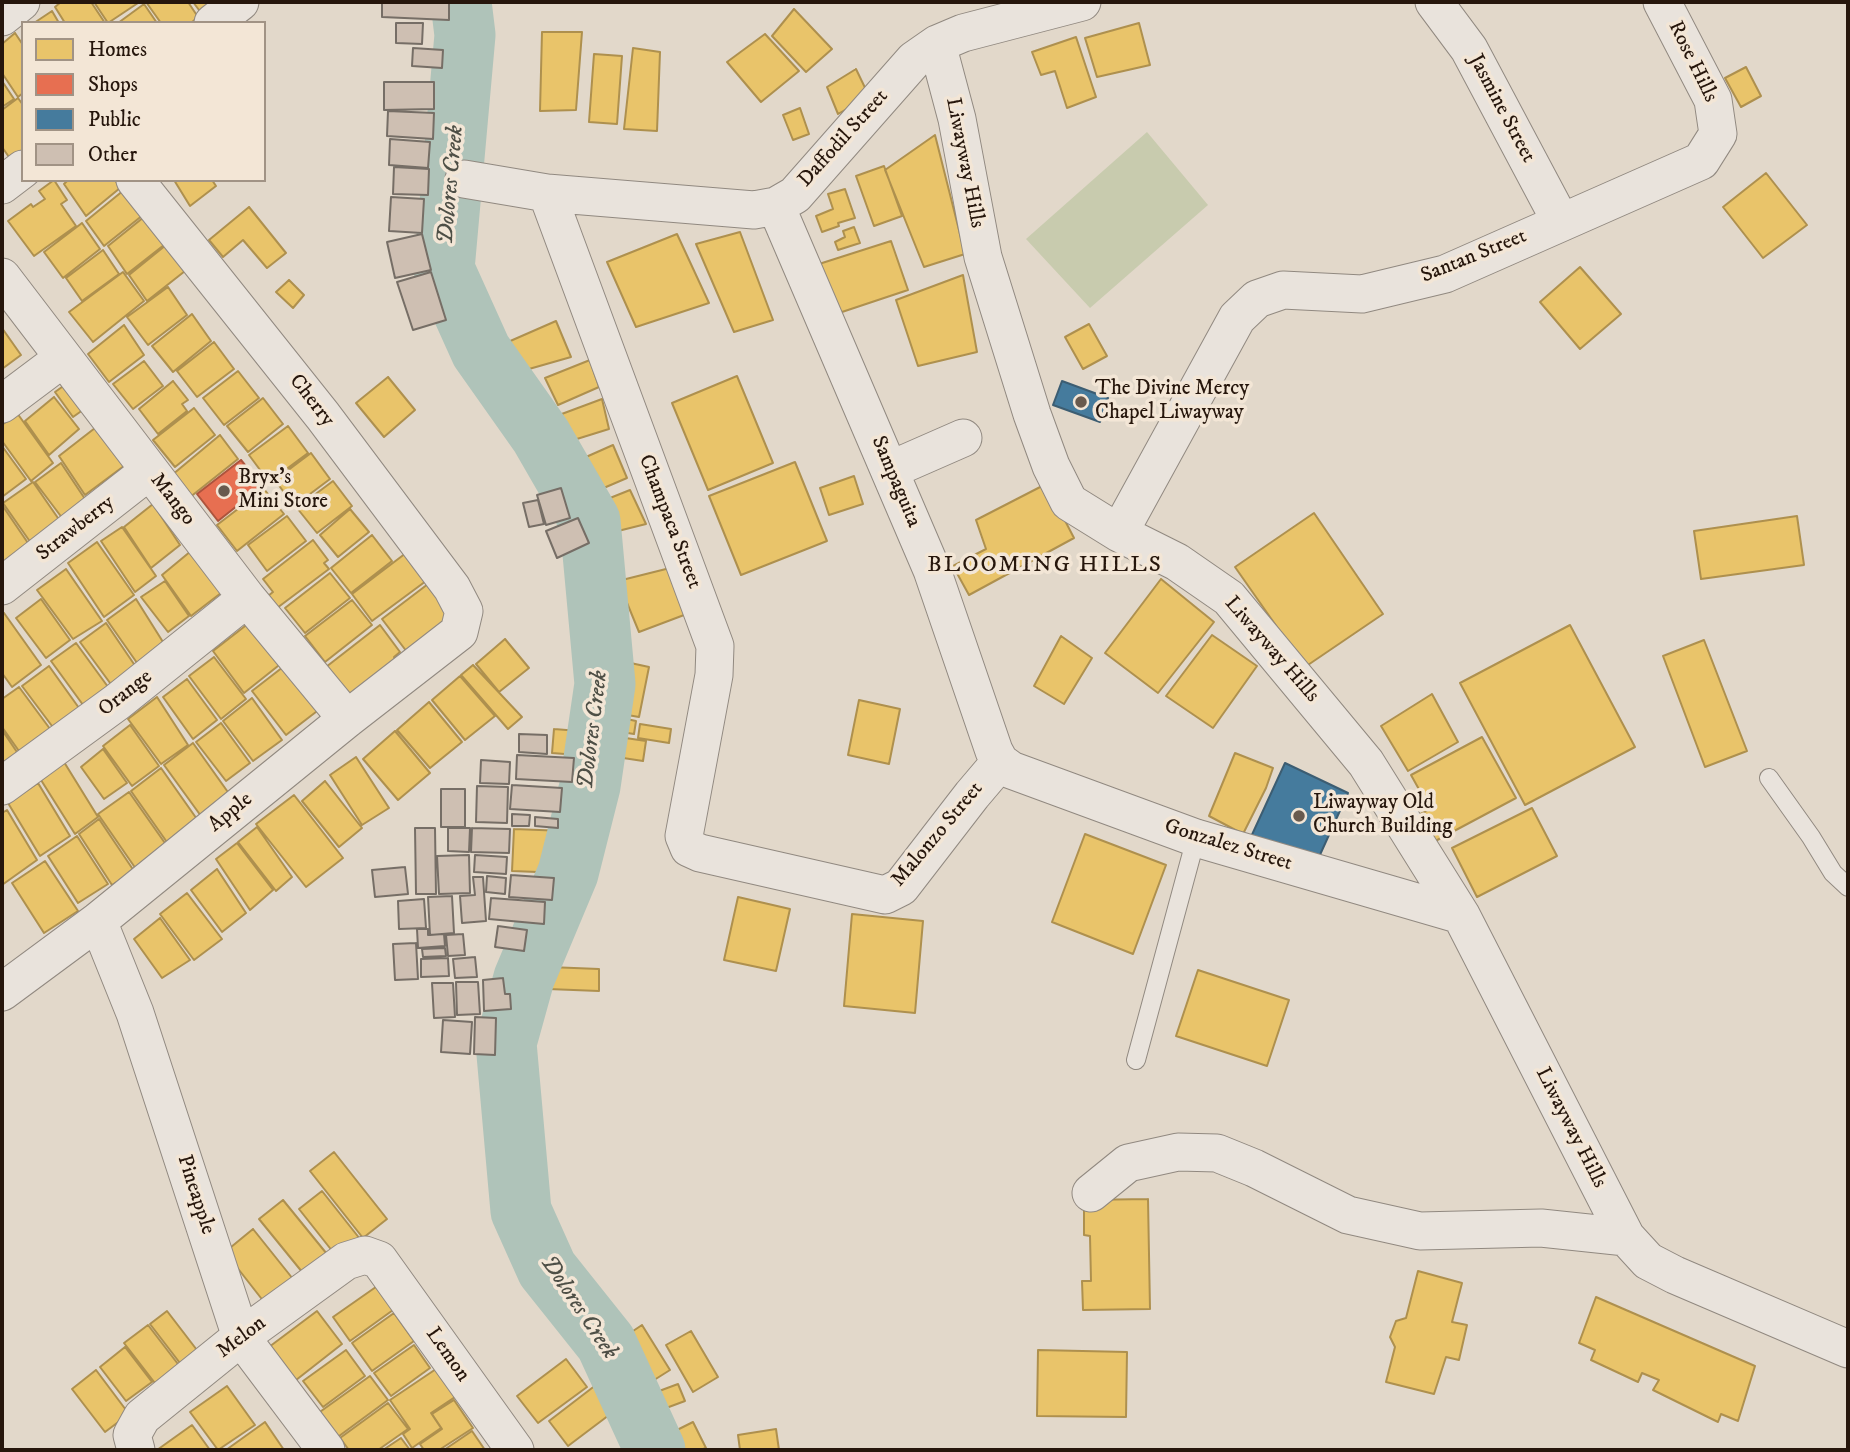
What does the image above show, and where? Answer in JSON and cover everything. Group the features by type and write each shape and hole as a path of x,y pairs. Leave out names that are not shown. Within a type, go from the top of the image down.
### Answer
{"street":[{"path":"2,16 21,2"},
{"path":"216,21 240,2"},
{"name":"Daffodil Street","path":"776,206 795,195 914,60 937,44 963,33 1082,2"},
{"name":"Jasmine Street","path":"1434,2 1469,49 1561,222"},
{"name":"Rose Hills","path":"1662,2 1713,100 1718,134 1701,161"},
{"name":"Liwayway Hills","path":"937,44 957,118 983,257 1032,414 1051,466 1069,502 1119,533 1177,562 1229,598 1366,763 1461,915 1626,1237 1648,1261 1848,1349"},
{"name":"Santan Street","path":"1119,533 1237,317 1257,299 1283,290 1362,294 1445,274 1701,161"},
{"path":"2,185 21,171"},
{"path":"464,179 547,193 754,210 776,206"},
{"name":"Cherry","path":"137,182 323,416 452,588 464,611 459,632"},
{"name":"Champaca Street","path":"547,193 715,646 714,675 684,836 689,848 700,853 870,892"},
{"name":"Sampaguita","path":"776,206 932,570 1000,762"},
{"name":"Mango","path":"2,277 247,598 347,719"},
{"path":"2,404 62,359"},
{"path":"890,470 963,438"},
{"name":"Strawberry","path":"2,586 149,471"},
{"name":"Orange","path":"2,786 117,702 247,598"},
{"name":"Apple","path":"2,992 98,921 459,632"},
{"name":"Gonzalez Street","path":"1000,762 1011,770 1196,838 1461,915"},
{"name":"Malonzo Street","path":"870,892 885,895 901,887 1000,762"},
{"name":"Pineapple","path":"98,921 135,1013 241,1337 326,1450"},
{"path":"1091,1193 1128,1163 1178,1152 1217,1153 1254,1168 1348,1215 1420,1231 1541,1227 1626,1237"},
{"name":"Melon","path":"136,1450 132,1434 142,1417 241,1337 346,1261 365,1255 379,1260"},
{"name":"Lemon","path":"379,1260 515,1450"}],"lane":[{"path":"1769,778 1811,836 1833,873 1848,887"},
{"path":"1136,1060 1196,838"}],"green space":[{"path":"1147,132 1208,205 1090,308 1026,239"}],"building: Homes":[{"path":"61,2 91,2 104,21 64,21 55,7"},
{"path":"94,2 138,3 111,21 107,21"},
{"path":"146,2 188,2 198,17 193,21 160,21"},
{"path":"193,2 216,2 202,14"},
{"path":"144,4 156,21 121,21"},
{"path":"794,9 832,49 806,72 772,36"},
{"path":"52,11 58,21 37,21"},
{"path":"1139,23 1150,65 1097,77 1085,38"},
{"path":"542,32 582,32 576,110 540,111"},
{"path":"15,33 21,42 21,95 18,97 2,73 2,44"},
{"path":"765,34 799,71 761,102 727,62"},
{"path":"1076,37 1096,97 1067,108 1055,71 1041,75 1032,52"},
{"path":"633,48 660,52 657,131 624,129"},
{"path":"594,54 622,56 617,124 589,122"},
{"path":"1746,67 1761,96 1741,107 1725,78"},
{"path":"856,69 869,96 838,114 827,87"},
{"path":"2,81 14,99 2,107"},
{"path":"18,98 21,102 21,168 18,170 2,147 2,110"},
{"path":"800,108 809,134 793,140 783,115"},
{"path":"935,135 965,254 924,267 885,170"},
{"path":"884,166 902,216 874,226 856,176"},
{"path":"1766,173 1807,225 1763,258 1723,207"},
{"path":"55,182 67,200 61,204 76,226 34,256 8,221 31,204 33,207 45,199 39,191"},
{"path":"116,182 120,188 86,216 64,184"},
{"path":"175,182 213,182 216,186 190,206"},
{"path":"845,189 855,218 822,232 816,216 833,209 828,194"},
{"path":"124,190 143,215 104,246 86,221"},
{"path":"249,207 286,253 267,268 243,240 223,257 209,240"},
{"path":"144,217 164,245 127,274 108,246"},
{"path":"82,223 100,249 63,278 44,252"},
{"path":"854,227 860,243 838,250 835,242 845,237 843,231"},
{"path":"740,232 773,320 734,332 696,244"},
{"path":"677,234 709,303 636,327 607,262"},
{"path":"891,241 908,290 836,314 819,264"},
{"path":"166,245 185,271 147,301 129,275"},
{"path":"103,250 119,274 82,301 66,278"},
{"path":"1580,267 1621,314 1580,349 1540,302"},
{"path":"123,272 144,301 93,342 69,312"},
{"path":"963,275 977,352 918,366 896,300"},
{"path":"289,280 304,295 293,308 276,292"},
{"path":"168,287 187,315 148,345 127,317"},
{"path":"192,314 211,341 173,372 152,346"},
{"path":"556,321 571,357 522,371 508,342"},
{"path":"1089,324 1107,356 1083,369 1065,337"},
{"path":"124,325 144,355 109,382 88,354"},
{"path":"2,328 21,355 2,369"},
{"path":"214,342 234,369 197,397 177,371"},
{"path":"590,360 599,387 558,405 545,378"},
{"path":"144,361 163,386 133,409 113,384"},
{"path":"238,371 259,398 224,425 203,398"},
{"path":"737,376 773,463 708,490 672,403"},
{"path":"388,377 415,410 384,437 356,403"},
{"path":"173,381 188,400 182,404 187,411 158,434 139,409"},
{"path":"69,382 87,407 73,417 55,392"},
{"path":"54,397 79,429 49,455 25,421"},
{"path":"263,398 283,424 248,452 227,426"},
{"path":"602,399 609,429 564,443 559,415"},
{"path":"194,408 215,435 175,467 153,440"},
{"path":"17,413 53,463 31,481 2,441 2,425"},
{"path":"104,421 132,460 85,495 59,456"},
{"path":"288,426 308,453 269,482 249,455"},
{"path":"220,435 238,459 189,498 172,475"},
{"path":"613,445 627,478 585,496 568,465"},
{"path":"2,446 26,479 2,497"},
{"path":"311,453 330,479 294,506 275,480"},
{"path":"795,462 827,541 741,575 709,496"},
{"path":"61,463 87,502 63,519 35,482"},
{"path":"854,476 863,504 829,515 820,488"},
{"path":"333,481 352,506 317,533 297,508"},
{"path":"33,482 60,521 31,543 3,503"},
{"path":"1046,484 1074,538 969,595 953,566 986,549 976,520"},
{"path":"264,489 284,514 237,551 217,525"},
{"path":"630,490 646,524 602,535 590,506"},
{"path":"153,504 180,545 151,568 124,527"},
{"path":"2,505 30,546 2,565"},
{"path":"350,509 369,532 338,557 320,535"},
{"path":"1314,513 1383,614 1305,667 1235,567"},
{"path":"287,516 306,541 267,571 248,545"},
{"path":"1797,516 1804,565 1701,579 1694,531"},
{"path":"122,527 156,576 135,592 101,541"},
{"path":"372,535 392,561 351,593 331,568"},
{"path":"313,540 328,560 324,563 329,569 277,608 268,596 273,592 263,579"},
{"path":"97,542 134,595 104,617 68,563"},
{"path":"191,551 221,593 191,616 162,575"},
{"path":"406,553 426,581 372,621 352,594"},
{"path":"674,567 692,612 639,632 618,581"},
{"path":"66,569 102,621 73,639 37,590"},
{"path":"330,573 350,598 305,633 285,608"},
{"path":"1161,579 1214,622 1158,693 1105,653"},
{"path":"165,581 189,616 168,632 141,597"},
{"path":"428,584 453,617 407,652 382,619"},
{"path":"41,599 70,640 46,658 16,618"},
{"path":"136,599 168,650 142,670 107,620"},
{"path":"352,600 372,625 325,662 305,636"},
{"path":"4,613 41,665 12,687 2,673"},
{"path":"258,616 288,658 244,693 213,651"},
{"path":"106,623 138,670 113,687 80,642"},
{"path":"380,625 400,652 394,657 401,665 349,697 326,667"},
{"path":"1570,625 1635,747 1525,805 1460,683"},
{"path":"1212,635 1257,666 1213,728 1166,696"},
{"path":"1061,636 1092,658 1064,704 1034,686"},
{"path":"505,639 529,668 499,692 476,664"},
{"path":"1704,640 1747,751 1705,767 1663,656"},
{"path":"76,643 111,691 86,709 51,661"},
{"path":"214,657 246,699 221,719 189,676"},
{"path":"292,660 325,705 286,735 252,691"},
{"path":"626,662 649,667 639,717 616,713"},
{"path":"473,665 522,717 508,729 461,675"},
{"path":"49,666 84,715 58,734 22,686"},
{"path":"460,676 495,716 465,740 432,700"},
{"path":"187,679 217,720 193,739 163,697"},
{"path":"19,687 56,737 26,761 2,727 2,699"},
{"path":"1432,694 1458,742 1408,771 1381,726"},
{"path":"157,697 188,745 161,764 128,719"},
{"path":"252,698 282,740 253,761 223,721"},
{"path":"859,700 900,709 889,764 848,755"},
{"path":"429,702 462,742 430,768 397,730"},
{"path":"617,717 636,721 634,734 615,731"},
{"path":"221,723 250,763 226,781 196,742"},
{"path":"640,724 671,729 669,743 638,738"},
{"path":"130,725 159,766 132,786 103,746"},
{"path":"554,729 591,732 590,756 552,753"},
{"path":"2,730 21,758 2,772"},
{"path":"395,731 430,773 398,800 363,759"},
{"path":"612,736 646,741 643,761 610,756"},
{"path":"1482,737 1516,798 1426,846 1411,819 1430,809 1411,775"},
{"path":"193,743 230,795 201,816 164,765"},
{"path":"103,749 127,783 104,799 81,767"},
{"path":"1235,753 1273,768 1243,834 1209,816"},
{"path":"356,757 389,808 362,825 330,775"},
{"path":"64,762 98,817 75,834 41,780"},
{"path":"161,768 199,822 169,845 131,791"},
{"path":"325,781 362,828 339,847 302,801"},
{"path":"38,783 70,836 40,856 8,803"},
{"path":"129,792 167,846 136,869 98,814"},
{"path":"294,795 343,858 306,887 256,824"},
{"path":"1532,808 1557,856 1477,897 1452,848"},
{"path":"7,810 37,860 2,885 2,813"},
{"path":"99,819 134,871 112,885 79,834"},
{"path":"257,827 292,877 276,891 238,842"},
{"path":"514,829 565,831 563,873 512,871"},
{"path":"1085,834 1166,865 1133,954 1052,922"},
{"path":"77,836 108,884 78,903 48,856"},
{"path":"237,843 273,890 250,910 216,859"},
{"path":"45,861 78,911 44,933 12,883"},
{"path":"217,869 246,913 222,932 191,890"},
{"path":"187,893 222,939 194,960 160,914"},
{"path":"738,897 790,909 776,971 724,960"},
{"path":"852,914 923,921 915,1013 844,1006"},
{"path":"160,918 190,960 162,978 134,939"},
{"path":"549,967 599,969 599,991 548,989"},
{"path":"1198,970 1289,1000 1267,1066 1176,1036"},
{"path":"521,1014 534,1015 532,1047 520,1046"},
{"path":"334,1152 387,1219 363,1238 310,1171"},
{"path":"322,1191 360,1239 337,1257 299,1209"},
{"path":"1148,1199 1150,1309 1083,1310 1082,1281 1091,1281 1090,1236 1084,1235 1084,1200"},
{"path":"283,1200 331,1259 307,1278 259,1219"},
{"path":"253,1229 297,1284 268,1307 225,1252"},
{"path":"1418,1271 1462,1283 1452,1322 1467,1325 1459,1360 1446,1357 1434,1394 1386,1382 1395,1347 1390,1337 1396,1321 1406,1318"},
{"path":"383,1282 400,1305 350,1341 333,1317"},
{"path":"1596,1297 1755,1366 1738,1421 1721,1414 1718,1422 1653,1390 1659,1380 1642,1373 1638,1382 1591,1360 1595,1350 1579,1343"},
{"path":"167,1311 200,1354 183,1367 150,1324"},
{"path":"317,1311 342,1344 291,1384 265,1350"},
{"path":"394,1313 414,1341 372,1371 352,1343"},
{"path":"148,1325 181,1368 158,1387 124,1343"},
{"path":"642,1325 670,1370 643,1387 615,1343"},
{"path":"691,1331 718,1377 693,1392 666,1345"},
{"path":"414,1345 430,1368 391,1396 374,1373"},
{"path":"125,1347 152,1382 126,1401 100,1367"},
{"path":"346,1350 365,1376 323,1407 303,1381"},
{"path":"1038,1350 1127,1352 1126,1417 1037,1416"},
{"path":"566,1359 587,1387 538,1423 517,1396"},
{"path":"442,1365 461,1393 431,1413 441,1428 412,1448 403,1434 410,1429 390,1400"},
{"path":"96,1370 129,1414 105,1432 72,1389"},
{"path":"370,1376 388,1400 335,1439 317,1414"},
{"path":"605,1378 625,1403 568,1446 549,1421"},
{"path":"678,1384 685,1401 650,1414 643,1397"},
{"path":"227,1386 255,1425 218,1450 190,1412"},
{"path":"454,1400 473,1428 439,1450 424,1450 420,1444 442,1429 432,1414"},
{"path":"388,1403 408,1429 378,1450 349,1450 340,1438"},
{"path":"265,1422 284,1450 226,1450"},
{"path":"693,1422 706,1448 671,1450 663,1437"},
{"path":"192,1425 210,1450 157,1450"},
{"path":"776,1429 779,1450 740,1450 738,1435"},
{"path":"472,1431 485,1450 444,1450"},
{"path":"401,1438 410,1450 383,1450"}],"building: Shops":[{"path":"241,460 262,486 218,521 197,494"}],"building: Public":[{"name":"The Divine Mercy Chapel Liwayway","path":"1062,381 1108,398 1100,422 1053,405"},
{"name":"Liwayway Old Church Building","path":"1285,763 1348,793 1314,868 1250,839"}],"building: Other":[{"path":"382,2 449,2 449,20 382,17"},
{"path":"396,23 423,23 422,44 396,43"},
{"path":"413,48 443,50 442,68 412,66"},
{"path":"384,82 434,82 434,109 384,110"},
{"path":"388,111 434,113 433,139 387,136"},
{"path":"390,139 430,142 428,168 389,165"},
{"path":"394,167 429,169 428,195 393,194"},
{"path":"391,197 424,199 422,233 389,231"},
{"path":"422,234 431,270 395,278 387,242"},
{"path":"431,272 446,320 413,330 397,282"},
{"path":"561,488 570,518 546,525 537,495"},
{"path":"538,500 544,524 529,527 523,503"},
{"path":"578,518 589,543 557,558 546,531"},
{"path":"519,734 547,735 547,754 519,752"},
{"path":"517,755 574,758 572,782 516,779"},
{"path":"481,760 510,762 509,784 480,783"},
{"path":"512,785 562,788 560,812 510,809"},
{"path":"477,786 508,787 507,823 476,822"},
{"path":"441,789 465,789 465,827 441,827"},
{"path":"512,814 530,815 529,826 512,826"},
{"path":"535,817 558,819 558,828 535,826"},
{"path":"415,828 435,828 436,894 416,894"},
{"path":"448,828 470,828 469,852 448,851"},
{"path":"472,828 510,829 509,853 471,852"},
{"path":"469,855 470,893 439,894 437,856"},
{"path":"475,855 507,857 506,874 474,872"},
{"path":"405,867 408,894 375,897 372,870"},
{"path":"511,875 554,878 552,900 509,897"},
{"path":"487,876 506,878 505,894 486,892"},
{"path":"473,877 483,877 486,921 462,923 460,896 475,895"},
{"path":"452,896 454,933 430,935 428,897"},
{"path":"491,898 545,902 544,924 489,919"},
{"path":"424,899 426,928 399,929 398,901"},
{"path":"498,926 527,930 524,951 495,947"},
{"path":"417,929 428,929 428,935 444,934 445,946 418,948"},
{"path":"463,934 465,955 448,956 446,935"},
{"path":"416,943 418,979 395,980 393,944"},
{"path":"445,948 446,956 423,957 422,949"},
{"path":"475,957 477,977 455,978 453,959"},
{"path":"448,958 449,976 421,977 421,959"},
{"path":"503,978 505,994 510,994 511,1009 484,1011 483,980"},
{"path":"456,982 478,982 480,1014 457,1015"},
{"path":"432,983 453,983 455,1017 434,1018"},
{"path":"475,1017 496,1018 495,1055 474,1054"},
{"path":"443,1020 472,1022 470,1054 441,1052"}],"waterway":[{"name":"Dolores Creek","path":"461,2 465,35 444,269 481,351 541,436 590,521 605,684 590,786 568,873 524,978 506,1043 521,1211 547,1269 606,1343 655,1450"}],"place":[{"name":"The Divine Mercy Chapel Liwayway","path":"1081,402"},
{"name":"Bryx's Mini Store","path":"224,491"},
{"name":"Liwayway Old Church Building","path":"1299,816"}],"district":[{"name":"BLOOMING HILLS","path":"1045,566"}]}
